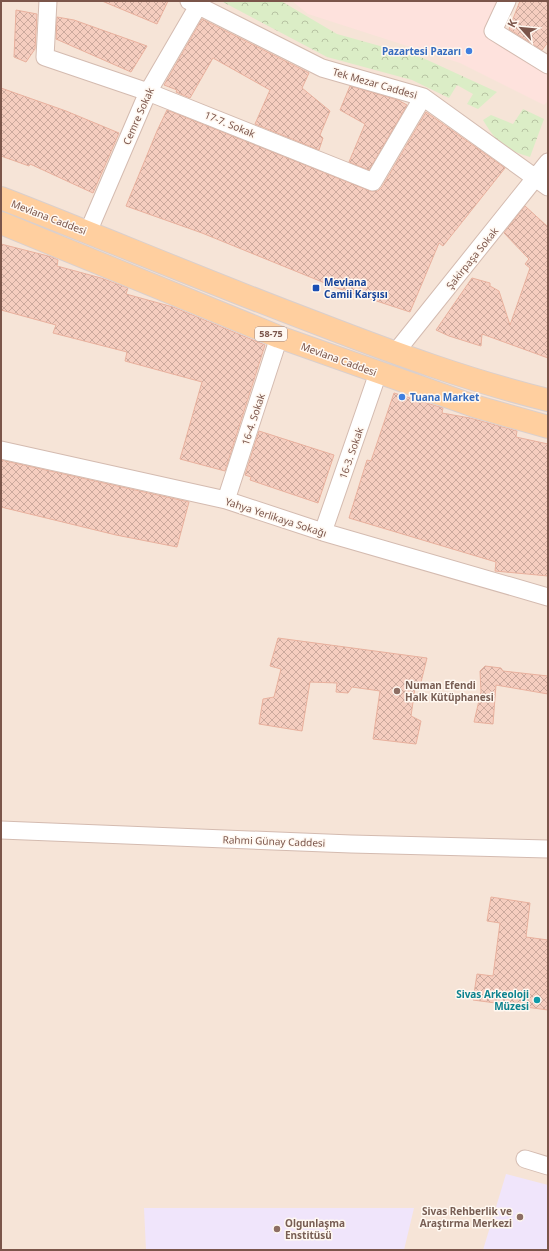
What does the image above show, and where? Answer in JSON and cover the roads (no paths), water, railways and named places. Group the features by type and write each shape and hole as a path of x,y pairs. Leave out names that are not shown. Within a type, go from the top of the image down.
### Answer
{"main road":[{"name":"Mevlana Caddesi","path":"1,198 270,306 395,353 462,376 548,400"},
{"name":"Mevlana Caddesi","path":"1,223 279,337 474,406 548,427"}],"street":[{"name":"17-7. Sokak","path":"48,1 45,57 148,92 373,182 423,97"},
{"path":"507,1 492,31 548,65"},
{"name":"Cemre Sokak","path":"88,232 148,92 193,3"},
{"name":"Tek Mezar Caddesi","path":"193,3 322,68 423,97 542,183"},
{"name":"Şakirpaşa Sokak","path":"395,353 542,183 548,162"},
{"name":"16-4. Sokak","path":"226,500 279,337"},
{"name":"16-3. Sokak","path":"323,532 378,373"},
{"name":"Yahya Yerlikaya Sokağı","path":"1,450 226,500 323,532 548,597"},
{"name":"Rahmi Günay Caddesi","path":"1,830 351,844 548,849"},
{"path":"525,1159 548,1166"}],"place":[{"name":"Pazartesi Pazarı","path":"469,51"},
{"name":"Mevlana Camii Karşısı","path":"316,288"},
{"name":"Tuana Market","path":"402,397"},
{"name":"Numan Efendi Halk Kütüphanesi","path":"397,691"},
{"name":"Sivas Arkeoloji Müzesi","path":"537,1000"},
{"name":"Sivas Rehberlik ve Araştırma Merkezi","path":"520,1217"},
{"name":"Olgunlaşma Enstitüsü","path":"277,1229"}]}
